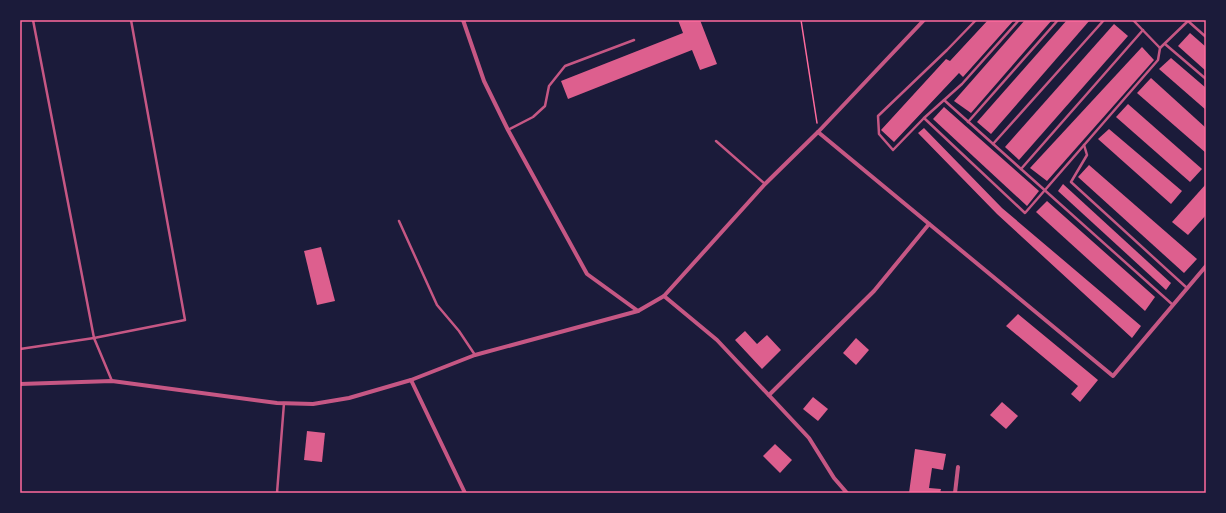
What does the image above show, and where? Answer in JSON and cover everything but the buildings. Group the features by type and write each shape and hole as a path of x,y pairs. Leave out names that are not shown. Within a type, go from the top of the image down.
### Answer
{"street":[{"path":"463,20 484,81 508,130 588,274 638,311"},
{"path":"20,384 112,381 284,403 313,404 349,398 411,380 475,355 638,311 664,296 765,184 818,132 924,20"},
{"path":"818,132 1113,376 1206,266"},
{"path":"769,395 874,291 929,224"},
{"path":"664,296 717,340 809,438 834,478 846,493"},
{"path":"411,380 465,493"},
{"path":"955,493 958,467"}],"lane":[{"path":"33,20 94,338 112,381"},
{"path":"20,349 94,338 185,320 131,20"},
{"path":"976,20 878,116 879,134 893,150 924,118 962,84 1019,20"},
{"path":"968,122 1058,20"},
{"path":"993,144 1104,20"},
{"path":"1133,20 1160,48"},
{"path":"924,118 1025,213 1158,60 1160,48 1188,21 1206,37"},
{"path":"1021,169 1143,30"},
{"path":"508,130 532,116 544,106 550,86 565,66 634,40"},
{"path":"1165,44 1206,79"},
{"path":"944,100 1173,305"},
{"path":"716,141 765,184"},
{"path":"1084,145 1088,156 1071,182 1187,288"},
{"path":"399,221 437,305 459,331 475,355"},
{"path":"277,493 284,403"}],"path":[{"path":"800,20 818,132"}]}
